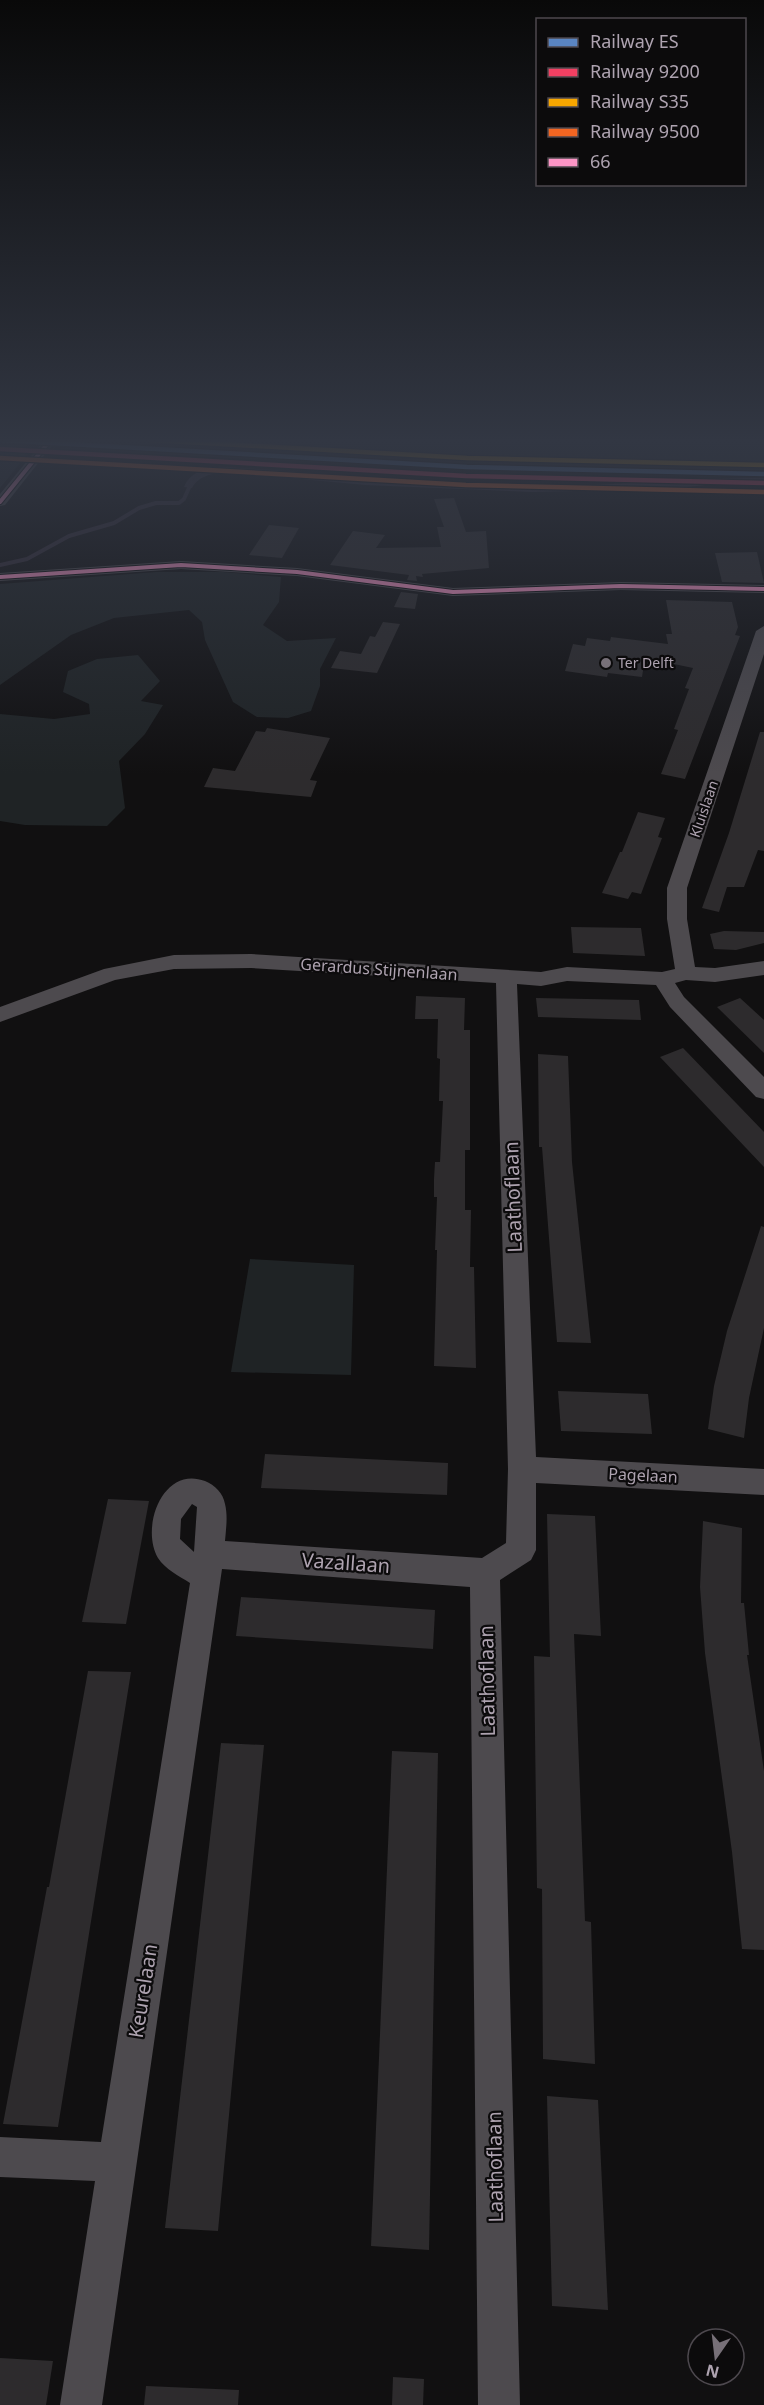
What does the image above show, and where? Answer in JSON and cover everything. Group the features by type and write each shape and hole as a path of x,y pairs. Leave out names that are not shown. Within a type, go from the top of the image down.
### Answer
{"street":[{"path":"0,577 181,565 275,570 453,592 642,586 764,589"},
{"name":"Kluislaan","path":"686,974 677,919 677,888 762,643"},
{"name":"Gerardus Stijnenlaan","path":"0,1015 111,974 174,962 251,961 541,979 567,974 662,979 686,974 715,975 764,968"},
{"name":"Laathoflaan","path":"499,2405 485,1572 521,1550 522,1468 506,977"},
{"path":"662,979 677,1002 764,1091"},
{"name":"Pagelaan","path":"522,1468 764,1482"},
{"name":"Vazallaan","path":"206,1565 485,1572"},
{"name":"Keurelaan","path":"81,2405 206,1565"},
{"path":"0,2157 117,2162"}],"shaded area":[{"path":"156,572 223,572 281,577 279,602 263,625 287,641 336,638 320,669 320,686 311,711 288,718 257,717 233,702 205,640 202,622 189,610 114,618 71,635 0,685 0,584"},
{"path":"138,655 160,681 141,701 163,705 145,734 119,761 125,808 107,826 25,825 0,821 0,714 54,719 90,714 89,704 63,692 68,671 97,659"},
{"path":"250,1259 354,1265 351,1375 231,1372"}],"building":[{"path":"252,550 286,550 282,558 249,555"},
{"path":"340,550 488,550 489,568 422,574 423,577 416,576 417,581 407,580 409,575 330,565"},
{"path":"757,552 764,583 722,582 715,553"},
{"path":"401,592 418,594 415,609 394,607"},
{"path":"666,600 732,602 738,627 735,635 740,636 685,779 661,774 678,730 674,729 689,689 685,688 693,668 645,658 642,677 608,673 607,677 565,671 573,644 585,646 587,638 610,641 611,637 668,644 666,634 672,634"},
{"path":"383,622 400,624 377,673 331,668 340,651 361,654 370,636 375,637"},
{"path":"267,728 330,738 310,780 317,781 311,797 204,787 213,768 235,771 256,731 265,732"},
{"path":"760,732 764,732 764,851 758,850 744,887 727,887 719,912 702,908 729,833"},
{"path":"638,812 665,818 658,837 662,838 641,894 632,892 628,899 602,893 622,852"},
{"path":"571,927 641,928 645,956 573,953"},
{"path":"724,931 764,932 764,943 736,950 714,949 710,934"},
{"path":"416,996 465,998 464,1030 470,1030 470,1150 465,1150 465,1210 471,1210 470,1267 474,1267 476,1368 434,1366 437,1197 434,1197 434,1179 435,1162 440,1162 443,1101 439,1101 438,1019 415,1019"},
{"path":"536,998 639,1000 641,1020 538,1017"},
{"path":"740,998 764,1020 764,1053 717,1007"},
{"path":"683,1048 764,1132 764,1167 660,1057"},
{"path":"538,1054 568,1056 572,1162 591,1343 557,1342 542,1147 539,1147"},
{"path":"761,1226 764,1227 764,1328 749,1398 744,1438 708,1429 714,1386 727,1331"},
{"path":"558,1391 648,1394 652,1434 561,1431"},
{"path":"265,1454 448,1463 447,1495 261,1488"},
{"path":"108,1499 149,1501 126,1624 82,1622"},
{"path":"547,1514 595,1516 601,1636 574,1634 585,1921 591,1922 595,2064 543,2059 542,1889 537,1888 534,1656 550,1657"},
{"path":"703,1521 742,1528 741,1603 744,1603 749,1655 747,1655 764,1771 764,1950 742,1949 732,1852 705,1653 700,1587"},
{"path":"241,1597 435,1610 433,1649 236,1636"},
{"path":"88,1671 131,1672 58,2127 3,2124 47,1887 49,1887"},
{"path":"221,1743 264,1745 218,2231 165,2228"},
{"path":"392,1751 438,1753 429,2250 371,2246"},
{"path":"547,2096 598,2100 608,2310 552,2306"},
{"path":"0,2358 53,2361 46,2405 0,2405"},
{"path":"393,2377 424,2379 423,2405 392,2405"},
{"path":"146,2386 239,2390 238,2405 144,2405"}],"waterway":[{"path":"0,565 27,559 43,550"}],"transit line":[{"name":"66","path":"0,577 181,565 297,572 453,592 621,586 764,589"}],"place":[{"name":"Ter Delft","path":"606,663"}]}
